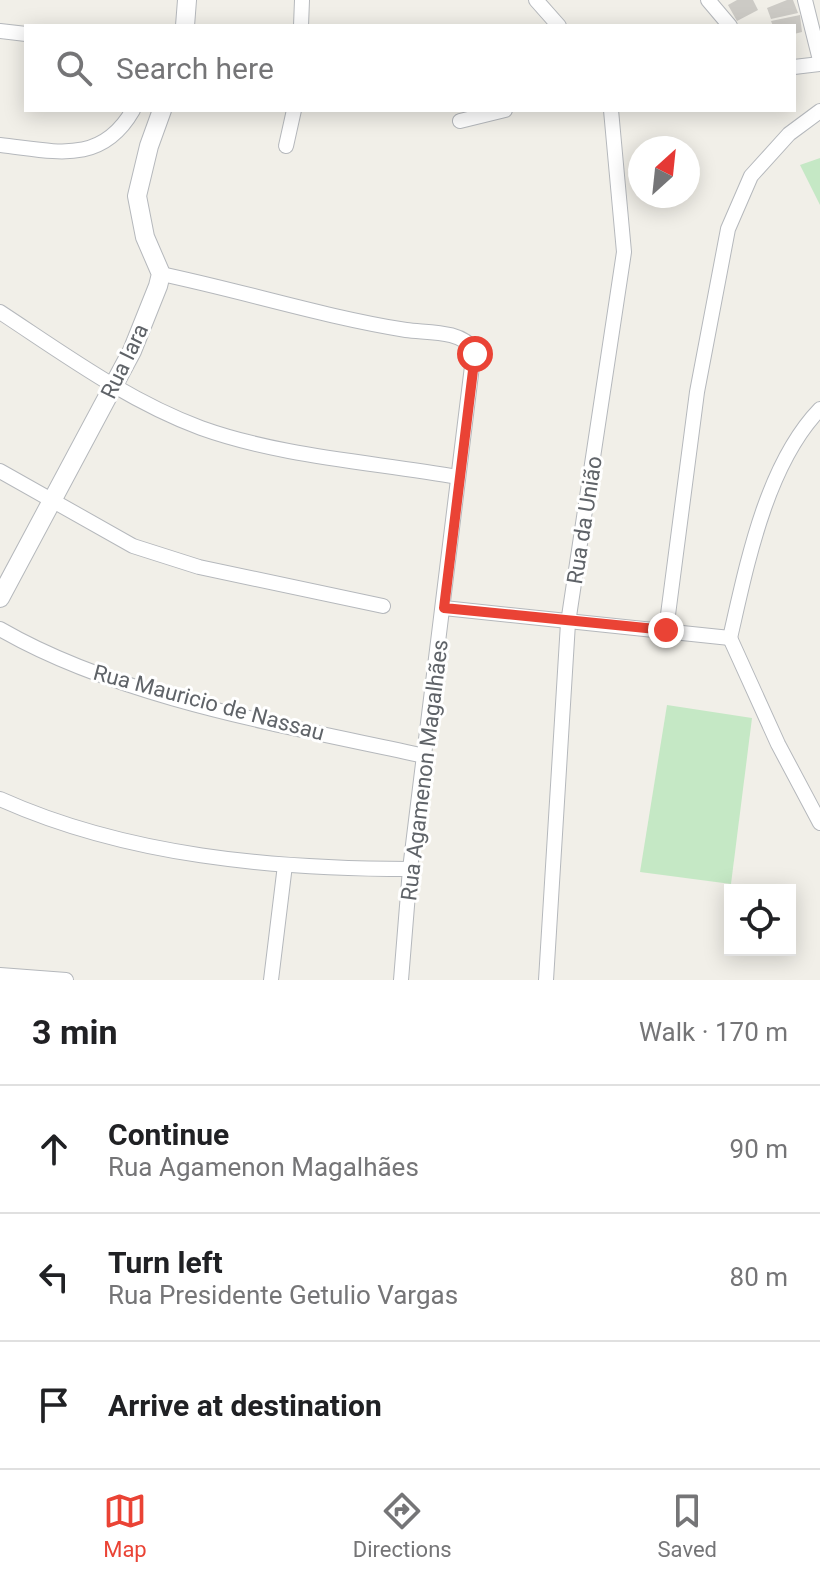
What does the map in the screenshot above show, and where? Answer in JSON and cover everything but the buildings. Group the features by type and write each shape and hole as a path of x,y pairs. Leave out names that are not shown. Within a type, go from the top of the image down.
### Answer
{"street":[{"path":"185,24 187,0"},
{"path":"301,24 302,0"},
{"path":"536,0 557,24"},
{"path":"708,0 728,24"},
{"path":"796,67 820,62 805,0"},
{"path":"0,31 24,34"},
{"path":"666,630 697,392 728,229 751,176 789,134 820,111"},
{"path":"0,145 64,153 99,145 116,134 132,112"},
{"path":"161,112 137,196 145,237 161,274"},
{"path":"286,146 294,112"},
{"path":"460,121 497,112"},
{"name":"Rua da União","path":"546,980 568,623 624,252 611,112"},
{"name":"Rua Agamenon Magalhães","path":"161,274 364,323 455,336 474,350 475,370 458,477 410,869 401,980"},
{"name":"Rua Iara","path":"0,598 132,351 161,274"},
{"path":"0,312 113,385 159,410 232,438 458,477"},
{"path":"820,409 777,475 747,566 730,638 778,744 820,823"},
{"path":"0,471 133,546 199,567 383,606"},
{"path":"444,608 730,638"},
{"name":"Rua Mauricio de Nassau","path":"0,629 42,653 107,678 279,724 425,756"},
{"path":"0,799 38,816 99,835 201,855 285,865 410,869"},
{"path":"271,980 285,865"},
{"path":"0,975 66,980"}],"green space":[{"path":"820,158 820,205 800,165"},
{"path":"667,705 752,718 731,884 640,872"}],"route":[{"path":"475,354 444,608 568,623 666,630"}]}
